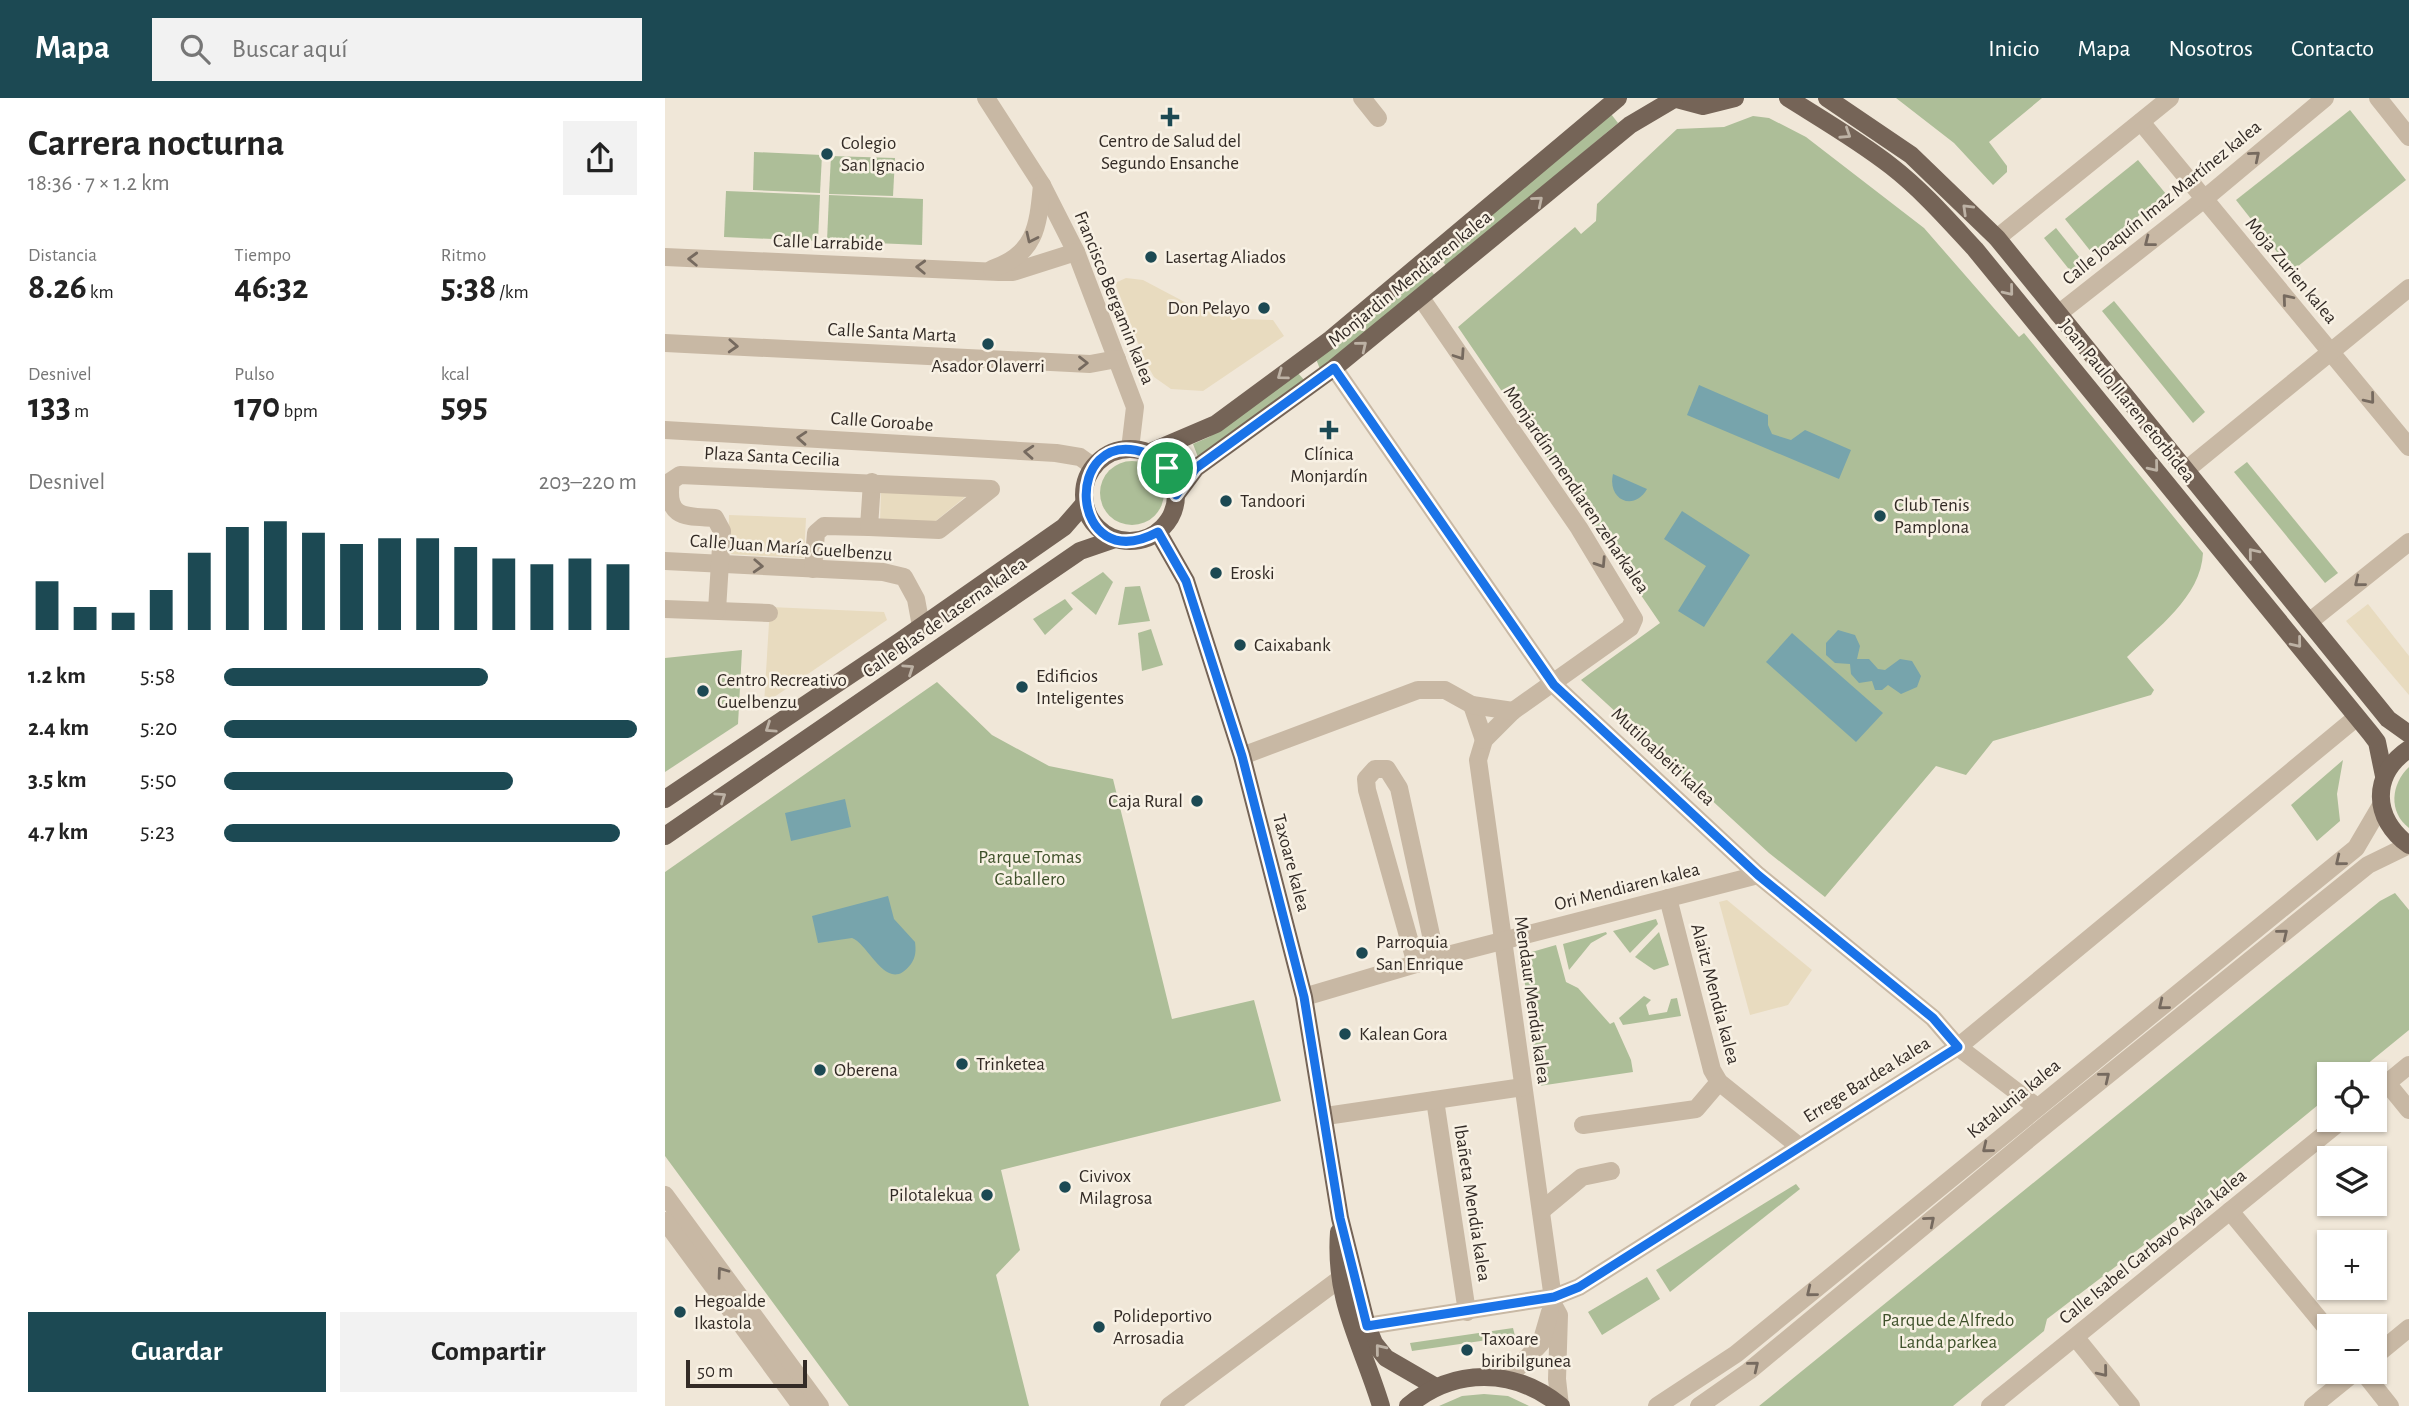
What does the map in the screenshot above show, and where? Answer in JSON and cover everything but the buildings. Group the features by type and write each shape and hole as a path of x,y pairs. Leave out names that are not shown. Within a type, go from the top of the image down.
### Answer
{"main road":[{"name":"Monjardin Mendiaren kalea","path":"1148,453 1216,424 1331,339 1618,98"},
{"name":"Monjardin Mendiaren kalea","path":"1176,495 1196,468 1334,368 1630,125 1674,98"},
{"path":"1674,98 1703,106 1735,98"},
{"name":"Joan Paulo II.aren etorbidea","path":"1788,98 1850,136 1893,168 1941,212 1983,259 2377,742 2383,776 2379,791 2380,807"},
{"name":"Joan Paulo II.aren etorbidea","path":"1828,98 1911,155 1997,238 2395,727 2409,734"},
{"path":"1130,449 1148,453 1167,468 1176,495 1168,522 1158,532 1130,542 1115,539 1096,525 1084,504 1087,478 1094,467 1110,454 1130,449"},
{"name":"Calle Blas de Laserna kalea","path":"665,799 1064,527 1084,504"},
{"name":"Taxoare kalea","path":"1158,532 1186,581 1242,756 1304,997 1326,1116 1340,1218 1367,1326 1374,1343 1386,1358 1436,1387"},
{"name":"Calle Blas de Laserna kalea","path":"665,836 1080,551 1115,539"},
{"path":"2383,776 2393,760 2409,748"},
{"path":"2380,807 2396,835 2409,845"},
{"name":"Taxoare kalea","path":"1340,1218 1338,1254 1352,1330 1381,1406"},
{"path":"1408,1406 1436,1387 1459,1379 1483,1376 1508,1378 1545,1393 1561,1406"}],"street":[{"name":"Francisco Bergamin kalea","path":"986,98 1042,185 1076,251 1135,407 1130,449"},
{"path":"1362,98 1378,118"},
{"path":"1997,238 2170,98"},
{"name":"Calle Joaquín Imaz Martínez kalea","path":"2057,314 2203,200 2325,98"},
{"path":"2378,98 2409,136"},
{"name":"Moja Zurien kalea","path":"2141,122 2409,447"},
{"name":"Calle Larrabide","path":"989,270 1008,263 1026,249 1039,217 1042,185"},
{"name":"Calle Larrabide","path":"665,257 1013,272 1076,251"},
{"path":"2186,470 2409,288"},
{"name":"Monjardín mendiaren zeharkalea","path":"1422,298 1579,528 1634,619 1630,628 1554,685"},
{"name":"Calle Santa Marta","path":"665,342 1090,364 1118,359"},
{"name":"Mutiloabeiti kalea","path":"1334,368 1554,685 1758,875 1933,1018 1958,1047 2037,1107"},
{"name":"Calle Goroabe","path":"665,430 1056,453 1080,457 1094,467"},
{"name":"Plaza Santa Cecilia","path":"720,564 722,531 715,518 678,515 670,509 667,494 671,481 680,475 991,489 939,530 824,526 816,533 813,569"},
{"path":"869,527 872,482"},
{"path":"2309,622 2409,542"},
{"name":"Calle Juan María Guelbenzu","path":"665,561 883,572 904,578 916,599 921,626"},
{"path":"717,610 720,564"},
{"path":"665,608 769,613"},
{"path":"1472,705 1484,740 1513,711 1554,685"},
{"path":"1242,756 1418,690 1445,690 1472,705 1513,711"},
{"name":"Errege Bardea kalea","path":"1367,1326 1554,1302 1579,1287 1958,1047 2357,717"},
{"name":"Mendaur Mendia kalea","path":"1484,740 1478,760 1554,1302 1559,1315 1557,1379 1561,1406"},
{"path":"1416,964 1367,790 1366,779 1375,768 1387,769 1395,778 1436,958"},
{"name":"Katalunia kalea","path":"1657,1406 1736,1354 2356,848 2380,807"},
{"name":"Katalunia kalea","path":"1699,1406 1749,1371 2047,1124 2368,865 2409,845"},
{"name":"Ori Mendiaren kalea","path":"1304,997 1436,958 1758,875"},
{"name":"Alaitz Mendia kalea","path":"1668,898 1701,1033 1719,1082 1800,1147"},
{"path":"2387,1083 2409,1065"},
{"path":"1583,1125 1696,1109 1719,1082"},
{"path":"1326,1116 1523,1087"},
{"path":"2387,1093 2409,1110"},
{"name":"Ibañeta Mendia kalea","path":"1435,1100 1467,1312"},
{"name":"Calle Isabel Garbayo Ayala kalea","path":"1990,1406 2327,1132"},
{"path":"1541,1211 1582,1177 1612,1171"},
{"path":"665,1195 820,1406"},
{"path":"2230,1211 2317,1316"},
{"path":"665,1221 801,1406"},
{"path":"1169,1406 1341,1279"},
{"name":"Mendaur Mendia kalea","path":"1508,1378 1541,1343 1548,1329 1548,1315 1554,1302"},
{"path":"2387,1346 2409,1328"},
{"path":"2075,1339 2131,1406"},
{"path":"2313,1406 2340,1384"},
{"path":"2373,1384 2390,1406"}],"green space":[{"path":"1896,98 2042,98 1989,142 2007,166 2007,172 1993,185 1954,143"},
{"path":"2350,110 2406,180 2292,271 2236,200"},
{"path":"1611,114 1618,123 1447,267 1440,258"},
{"name":"Club Tenis Pamplona","path":"1753,116 1769,118 1806,137 1924,228 2019,337 2024,333 2203,553 2200,569 2186,598 2127,657 2154,690 2151,695 1993,741 1966,775 1936,766 1825,897 1769,853 1581,680 1660,623 1458,327 1575,227 1581,234 1596,221 1597,204 1677,129 1724,127"},
{"path":"754,152 822,155 820,193 753,190"},
{"path":"831,156 895,158 893,196 829,194"},
{"path":"2138,160 2166,194 2092,253 2065,219"},
{"path":"726,191 820,195 818,241 724,237"},
{"path":"829,195 923,199 922,245 827,241"},
{"path":"2056,228 2084,263 2072,273 2044,238"},
{"path":"1428,267 1436,277 1320,369 1316,359"},
{"path":"2114,301 2205,412 2193,423 2102,311"},
{"path":"1297,372 1305,381 1198,457 1193,444 1209,437"},
{"path":"1126,461 1138,461 1155,470 1162,481 1162,505 1155,516 1138,525 1126,525 1114,520 1105,511 1100,499 1100,487 1105,475 1114,466"},
{"path":"2247,462 2338,573 2325,583 2234,472"},
{"path":"1103,572 1113,582 1096,615 1071,593"},
{"path":"1140,586 1150,621 1118,625 1125,587"},
{"path":"1065,599 1073,609 1045,635 1033,619"},
{"path":"1151,629 1163,665 1142,671 1138,633"},
{"name":"Centro Recreativo Guelbenzu","path":"742,650 738,724 665,772 665,658"},
{"name":"Oberena","path":"937,682 992,735 1049,766 1113,779 1172,1019 1254,1000 1281,1101 1001,1170 1020,1250 996,1275 1029,1406 849,1406 665,1156 665,872"},
{"path":"2343,760 2337,794 2340,821 2317,841 2291,805"},
{"path":"2409,767 2409,828 2398,814 2394,798 2398,781"},
{"name":"Parque de Alfredo Landa parkea","path":"2395,893 2409,910 2409,1030 2370,1062 2317,1062 2317,1106 2191,1209 2047,1319 2044,1331 1953,1406 1759,1406 2380,901"},
{"path":"1656,919 1658,924 1630,953 1613,931"},
{"path":"1606,932 1607,934 1591,943 1569,970 1563,944"},
{"path":"1659,932 1669,965 1654,970 1635,957"},
{"path":"1556,945 1566,982 1578,988 1610,1024 1614,1022 1631,1060 1633,1072 1539,1086 1521,955"},
{"path":"1644,996 1651,1000 1646,1005 1649,1015 1667,1012 1671,999 1677,998 1681,1016 1623,1025 1619,1018"},
{"path":"1796,1184 1800,1189 1670,1292 1656,1270"},
{"path":"1647,1277 1660,1299 1602,1335 1588,1312"},
{"path":"1513,1328 1515,1336 1412,1351 1410,1343"},
{"path":"1462,1396 1508,1396 1529,1406 1439,1406"}],"shaded area":[{"path":"1126,278 1143,280 1196,308 1243,319 1273,320 1284,336 1203,391 1171,389 1154,377 1145,361 1115,283"},
{"path":"881,490 970,493 932,524 880,523"},
{"path":"729,515 806,518 804,558 728,554"},
{"path":"2368,604 2409,656 2409,695 2346,621"},
{"path":"770,607 884,612 887,620 764,704"},
{"path":"1727,900 1812,970 1788,1005 1750,1015 1719,902"}],"water":[{"path":"1699,385 1768,415 1772,434 1791,440 1805,430 1851,450 1839,479 1687,415"},
{"path":"1613,474 1647,489 1635,500 1623,500 1614,491"},
{"path":"1682,511 1750,555 1704,627 1678,611 1706,566 1664,539"},
{"path":"1838,630 1855,635 1860,646 1857,659 1869,659 1878,669 1885,670 1900,659 1912,661 1921,676 1917,687 1901,694 1888,685 1882,690 1875,690 1872,681 1859,683 1851,674 1850,664 1835,663 1826,655 1826,643"},
{"path":"1792,633 1883,713 1856,742 1766,662"},
{"path":"845,799 851,827 791,841 785,813"},
{"path":"888,896 894,919 915,942 914,959 902,972 887,972 852,938 818,943 812,916"}],"place":[{"name":"Centro de Salud del Segundo Ensanche","path":"1170,117"},
{"name":"Colegio San Ignacio","path":"827,154"},
{"name":"Lasertag Aliados","path":"1151,257"},
{"name":"Don Pelayo","path":"1264,308"},
{"name":"Asador Olaverri","path":"988,344"},
{"name":"Clínica Monjardín","path":"1329,430"},
{"name":"Tandoori","path":"1226,501"},
{"name":"Club Tenis Pamplona","path":"1880,516"},
{"name":"Eroski","path":"1216,573"},
{"name":"Caixabank","path":"1240,645"},
{"name":"Edificios Inteligentes","path":"1022,687"},
{"name":"Centro Recreativo Guelbenzu","path":"703,691"},
{"name":"Caja Rural","path":"1197,801"},
{"name":"Parroquia San Enrique","path":"1362,953"},
{"name":"Kalean Gora","path":"1345,1034"},
{"name":"Trinketea","path":"962,1064"},
{"name":"Oberena","path":"820,1070"},
{"name":"Civivox Milagrosa","path":"1065,1187"},
{"name":"Pilotalekua","path":"987,1195"},
{"name":"Hegoalde Ikastola","path":"680,1312"},
{"name":"Polideportivo Arrosadia","path":"1099,1327"},
{"name":"Taxoare biribilgunea","path":"1467,1350"}],"route":[{"path":"1334,368 1554,685 1758,875 1933,1018 1958,1047 1579,1287 1554,1297 1367,1326 1340,1218 1326,1116 1304,997 1242,756 1186,581 1158,532 1145,539 1130,542 1115,539 1101,531 1090,519 1084,504 1087,478 1094,467 1110,454 1130,449 1148,453 1167,468 1175,484 1176,495 1196,468 1334,368"}],"park label":[{"name":"Parque Tomas Caballero","path":"1030,868"}]}
